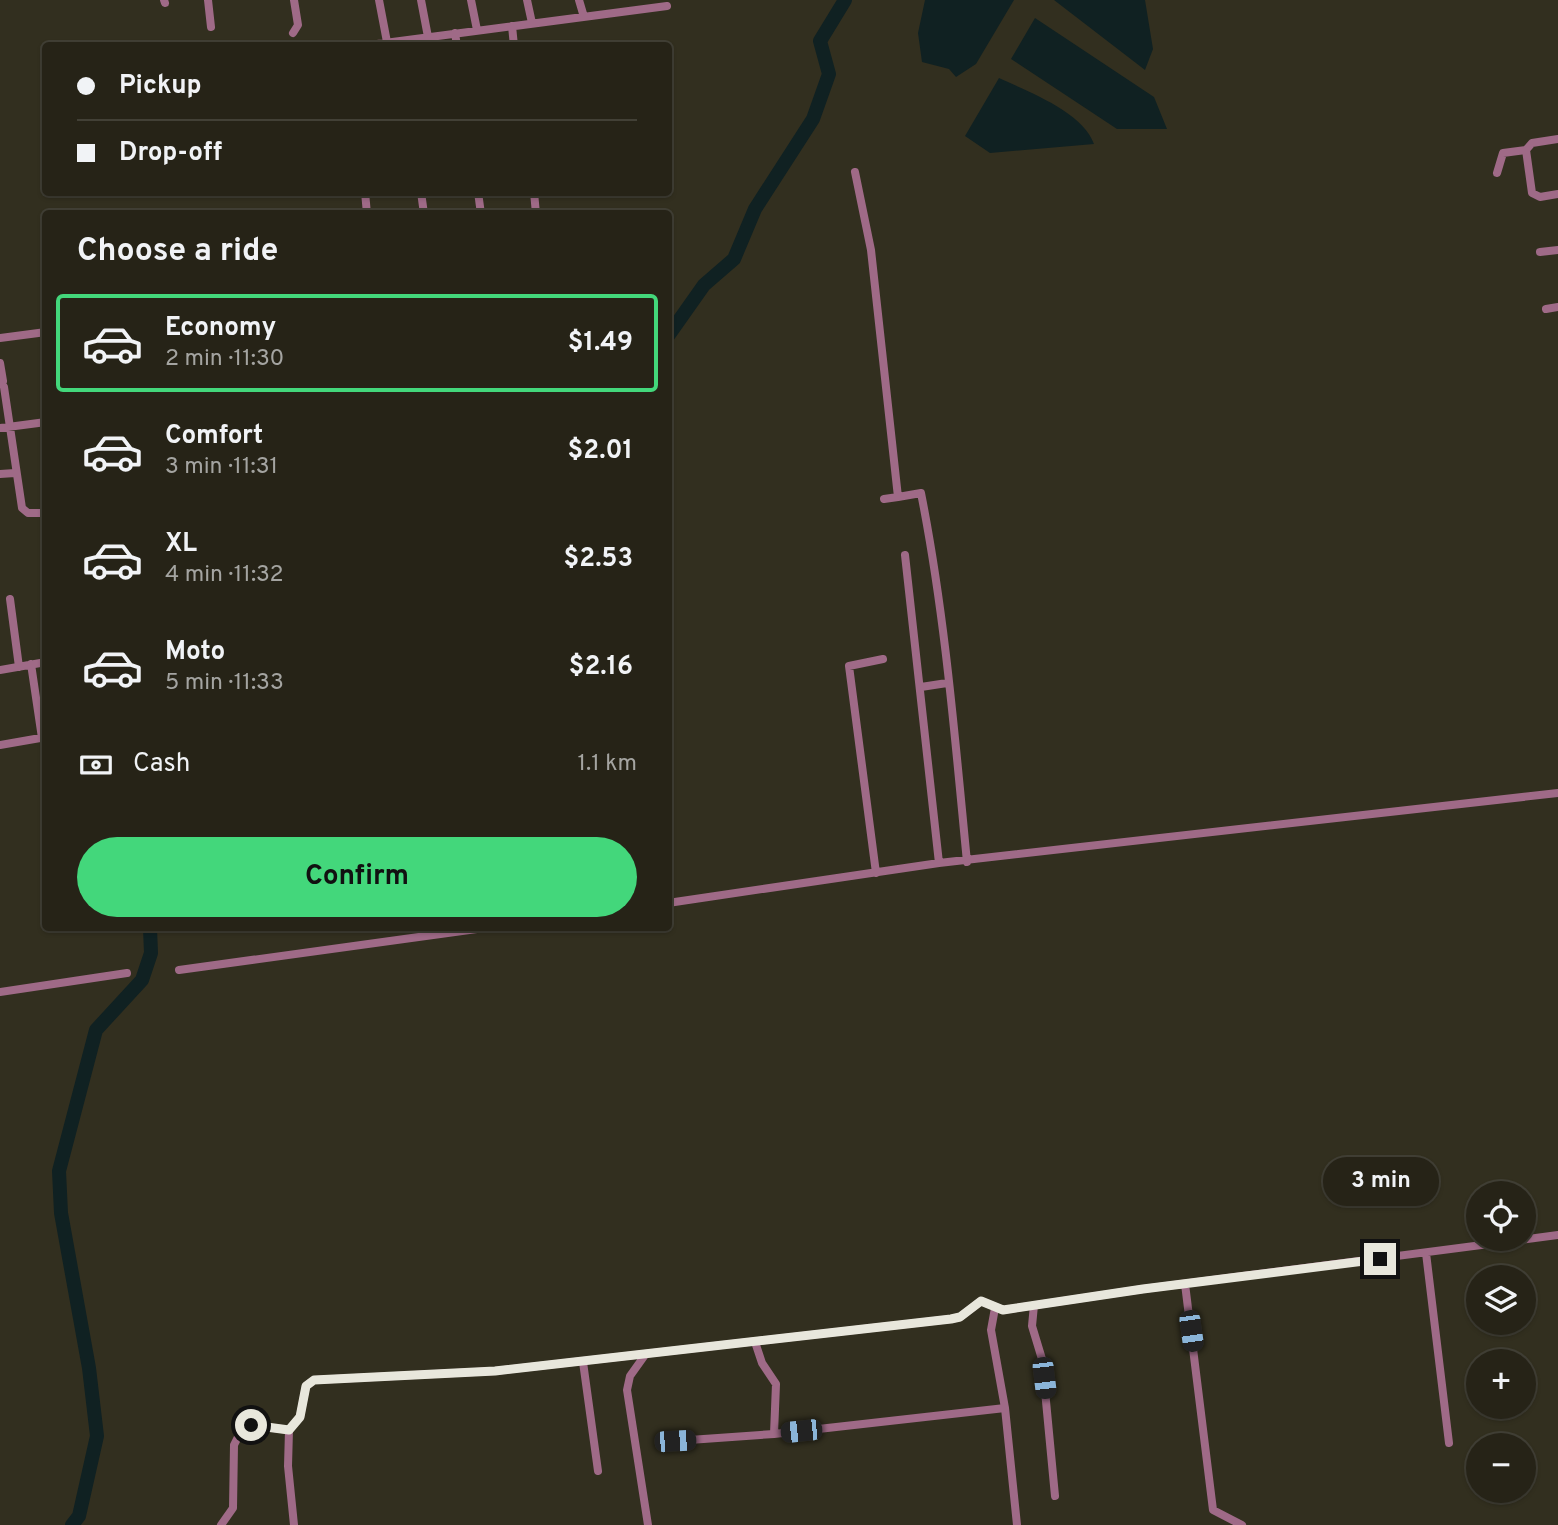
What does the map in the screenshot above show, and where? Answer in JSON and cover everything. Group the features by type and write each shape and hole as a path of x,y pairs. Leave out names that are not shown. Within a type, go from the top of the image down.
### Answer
{"street":[{"path":"208,0 211,27"},
{"path":"293,33 298,25 294,0"},
{"path":"379,0 387,42"},
{"path":"421,0 428,37"},
{"path":"471,0 477,30"},
{"path":"527,0 532,23"},
{"path":"579,0 584,17"},
{"path":"406,42 477,30 667,6"},
{"path":"512,26 514,42"},
{"path":"456,33 457,42"},
{"path":"1497,173 1503,153 1526,150 1532,143 1558,139"},
{"path":"1526,150 1532,193 1540,197 1558,194"},
{"path":"855,172 871,250 898,497"},
{"path":"1540,253 1558,250"},
{"path":"1546,309 1558,307"},
{"path":"0,338 42,333"},
{"path":"0,363 4,427 23,510 42,512"},
{"path":"4,427 42,422"},
{"path":"0,474 15,473"},
{"path":"884,499 921,494 934,562 967,862"},
{"path":"905,555 939,863"},
{"path":"10,599 19,667"},
{"path":"876,873 849,666 883,659"},
{"path":"0,670 42,663"},
{"path":"32,664 42,725"},
{"path":"921,687 947,683"},
{"path":"0,745 42,737"},
{"path":"672,902 939,863 967,862 1558,793"},
{"path":"179,970 462,931"},
{"path":"0,992 127,973"},
{"path":"294,1525 288,1466 289,1430 300,1417 306,1386 314,1380 495,1371 645,1355 951,1319 960,1317 981,1301 1000,1310 1558,1235"},
{"path":"1426,1253 1449,1443"},
{"path":"1185,1284 1213,1510 1242,1525"},
{"path":"1034,1305 1032,1326 1042,1359 1055,1496"},
{"path":"995,1308 991,1330 1005,1408 1017,1525"},
{"path":"755,1342 762,1363 776,1384 774,1434"},
{"path":"645,1355 630,1376 627,1390 649,1525"},
{"path":"583,1362 598,1471"},
{"path":"675,1441 774,1434 1005,1408"},
{"path":"221,1525 233,1508 234,1445 237,1436 251,1425 289,1430"}],"shaded area":[{"path":"925,0 1014,0 976,64 956,77 949,69 922,62 918,33"},
{"path":"1054,0 1145,0 1153,49 1145,70"},
{"path":"1035,18 1154,97 1167,129 1117,129 1011,59"},
{"path":"999,78 1067,113 1079,122 1094,144 990,153 965,136"}],"waterway":[{"path":"672,330 704,285 734,259 755,209 813,119 829,74 820,41 845,0"},
{"path":"72,1525 79,1516 97,1436 89,1368 61,1213 59,1171 96,1030 142,980 151,953 150,931"}],"route":[{"path":"251,1425 289,1430 300,1417 306,1386 314,1380 495,1371 670,1353 951,1319 972,1310 981,1301 1003,1310 1380,1259"}]}
